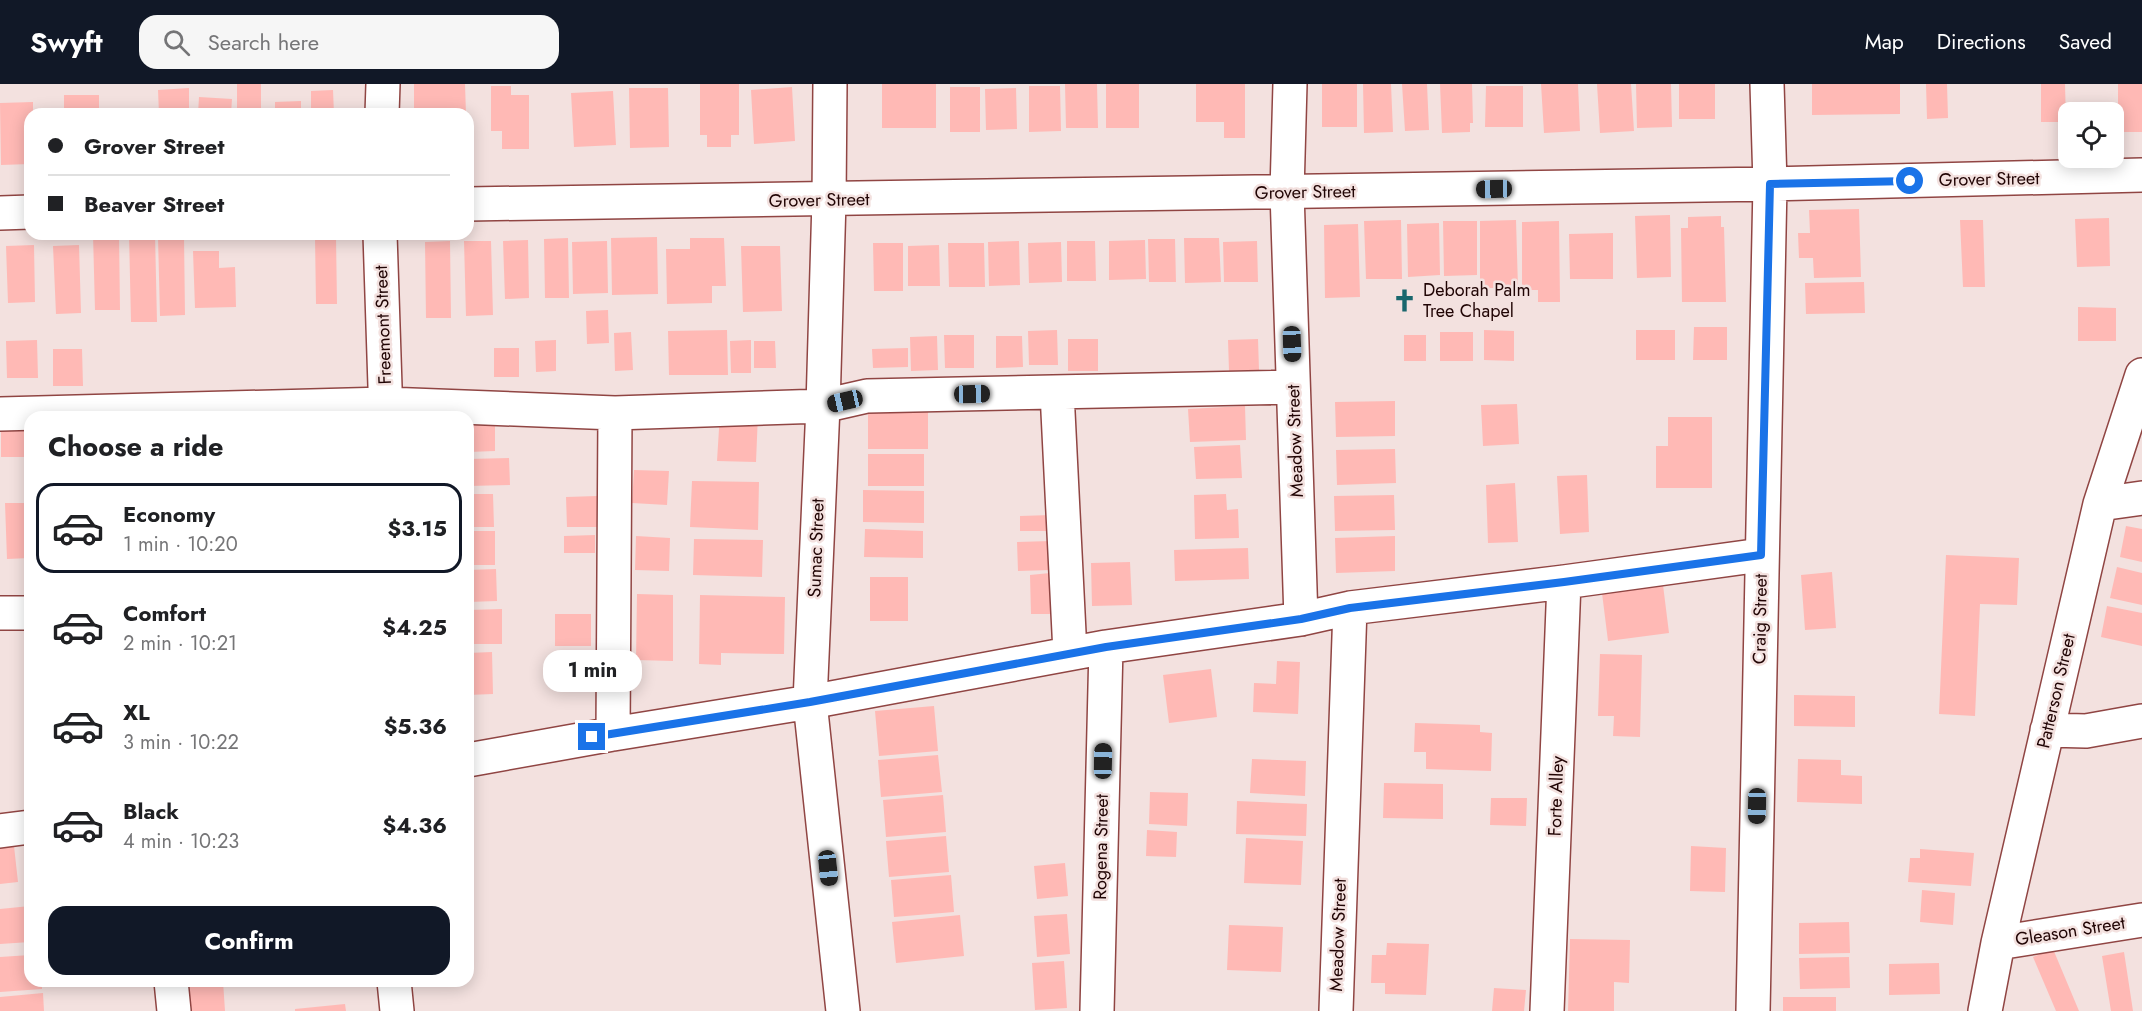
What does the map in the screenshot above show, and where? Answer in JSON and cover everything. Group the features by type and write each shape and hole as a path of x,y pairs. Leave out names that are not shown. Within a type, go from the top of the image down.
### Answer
{"street":[{"path":"382,108 383,84"},
{"name":"Sumac Street","path":"830,84 829,200 810,702 843,1011"},
{"name":"Meadow Street","path":"1290,84 1287,192 1301,619"},
{"name":"Craig Street","path":"1753,1011 1770,184 1767,84"},
{"name":"Grover Street","path":"474,204 829,200 2142,176"},
{"path":"0,213 24,212"},
{"name":"Freemont Street","path":"380,240 386,411"},
{"name":"Patterson Street","path":"1985,1011 1998,943 2100,504 2142,375"},
{"path":"474,412 615,413 822,406 867,396 1293,387"},
{"path":"1057,392 1070,653"},
{"path":"613,734 615,413"},
{"path":"0,414 24,414"},
{"path":"2100,504 2142,498"},
{"path":"474,759 810,702 1070,653 1301,619 1350,608 1761,555"},
{"name":"Forte Alley","path":"1547,1011 1564,582"},
{"name":"Meadow Street","path":"1336,1011 1350,608"},
{"path":"0,613 24,613"},
{"name":"Rogena Street","path":"1097,1011 1106,647"},
{"path":"2047,730 2086,731 2142,721"},
{"path":"0,831 24,828"},
{"name":"Gleason Street","path":"1998,943 2142,920"},
{"path":"172,987 174,1011"},
{"path":"395,987 397,1011"}],"building":[{"path":"237,84 261,84 261,108 237,108"},
{"path":"414,84 465,84 466,108 414,108"},
{"path":"700,84 739,84 739,135 731,135 731,147 707,147 707,135 700,135"},
{"path":"882,84 936,84 936,128 882,128"},
{"path":"1065,84 1097,84 1098,128 1066,128"},
{"path":"1106,84 1139,84 1139,128 1106,128"},
{"path":"1196,84 1245,84 1245,138 1224,138 1224,122 1196,122"},
{"path":"1322,84 1357,84 1357,127 1322,127"},
{"path":"1363,84 1391,84 1393,132 1364,133"},
{"path":"1402,84 1427,84 1429,130 1405,131"},
{"path":"1440,84 1472,84 1473,123 1470,123 1470,132 1442,133"},
{"path":"1541,84 1578,84 1580,131 1544,133"},
{"path":"1597,84 1631,84 1634,131 1600,133"},
{"path":"1636,84 1671,84 1672,127 1637,128"},
{"path":"1679,84 1715,84 1715,119 1679,119"},
{"path":"1812,84 1900,84 1900,114 1812,115"},
{"path":"1926,84 1947,84 1948,118 1927,119"},
{"path":"2041,84 2065,84 2065,102 2058,102 2058,122 2041,122"},
{"path":"2118,84 2142,84 2142,132 2124,132 2124,102 2118,102"},
{"path":"491,86 511,86 511,95 529,95 529,149 502,149 502,131 491,131"},
{"path":"1029,86 1060,86 1061,131 1029,132"},
{"path":"1486,86 1523,86 1523,127 1485,127"},
{"path":"792,87 795,141 754,144 751,90"},
{"path":"950,87 980,87 980,132 950,132"},
{"path":"189,88 189,108 159,108 158,90"},
{"path":"629,88 668,88 669,147 630,148"},
{"path":"1016,88 1017,129 986,130 985,89"},
{"path":"333,90 334,108 311,108 311,91"},
{"path":"613,91 616,145 574,147 571,93"},
{"path":"64,95 99,95 99,108 64,108"},
{"path":"199,97 232,99 231,108 198,108"},
{"path":"301,101 301,108 275,108 275,102"},
{"path":"33,102 33,108 24,108 24,164 1,165 0,103"},
{"path":"1859,209 1861,277 1814,278 1813,258 1799,258 1798,233 1810,233 1809,210"},
{"path":"1670,215 1671,277 1637,278 1635,216"},
{"path":"1721,216 1721,227 1724,227 1726,302 1682,302 1681,228 1688,228 1688,217"},
{"path":"2109,218 2110,266 2077,267 2075,219"},
{"path":"1401,220 1402,279 1366,279 1364,221"},
{"path":"1516,220 1518,288 1480,288 1480,221"},
{"path":"1960,220 1983,220 1985,287 1963,287"},
{"path":"1443,221 1477,221 1477,275 1444,276"},
{"path":"1559,221 1560,302 1538,302 1538,290 1522,290 1522,222"},
{"path":"1439,223 1440,275 1408,277 1407,224"},
{"path":"1358,224 1360,297 1325,298 1324,225"},
{"path":"1613,233 1613,279 1570,279 1569,234"},
{"path":"657,237 658,294 612,295 611,238"},
{"path":"568,238 569,298 545,298 544,239"},
{"path":"690,238 724,238 726,286 712,286 712,303 667,304 666,249 690,249"},
{"path":"1184,238 1219,238 1221,282 1185,283"},
{"path":"1148,239 1175,239 1176,282 1149,282"},
{"path":"93,240 119,240 120,310 95,310"},
{"path":"129,240 155,240 157,322 131,322"},
{"path":"158,240 184,240 185,315 160,316"},
{"path":"315,240 336,240 337,304 316,304"},
{"path":"528,240 529,298 505,299 503,241"},
{"path":"1145,240 1146,279 1109,280 1109,241"},
{"path":"450,241 451,318 426,318 425,242"},
{"path":"464,241 491,241 493,315 466,316"},
{"path":"607,241 608,293 573,294 572,242"},
{"path":"1019,241 1020,285 989,286 988,242"},
{"path":"1067,241 1095,241 1096,281 1067,281"},
{"path":"1257,241 1258,282 1224,282 1223,242"},
{"path":"1061,242 1062,282 1029,283 1028,243"},
{"path":"873,243 903,243 903,291 874,291"},
{"path":"948,243 984,243 985,287 949,287"},
{"path":"34,245 35,302 8,303 6,246"},
{"path":"79,245 81,313 56,314 53,246"},
{"path":"939,245 940,286 908,286 908,246"},
{"path":"741,246 780,246 782,311 743,312"},
{"path":"193,251 219,251 219,268 235,267 236,307 195,308"},
{"path":"1864,282 1865,313 1806,314 1805,283"},
{"path":"2078,307 2116,308 2116,341 2078,341"},
{"path":"608,310 609,343 587,344 586,311"},
{"path":"1694,327 1727,327 1727,360 1693,360"},
{"path":"727,330 728,375 669,375 668,331"},
{"path":"1057,330 1058,365 1029,365 1028,331"},
{"path":"1484,330 1514,331 1514,361 1484,360"},
{"path":"1636,330 1675,330 1675,360 1636,360"},
{"path":"631,332 633,370 615,371 614,333"},
{"path":"1440,332 1473,332 1473,361 1440,361"},
{"path":"944,335 974,335 974,368 945,368"},
{"path":"1404,335 1426,335 1426,361 1404,361"},
{"path":"937,336 938,370 911,371 910,337"},
{"path":"996,336 1022,336 1023,367 996,368"},
{"path":"1068,339 1098,339 1098,371 1068,371"},
{"path":"1258,339 1259,370 1229,371 1228,340"},
{"path":"37,340 38,378 7,378 6,341"},
{"path":"556,340 556,371 536,372 535,341"},
{"path":"751,340 751,373 731,373 730,341"},
{"path":"754,341 775,341 776,368 754,368"},
{"path":"494,348 519,348 519,377 494,377"},
{"path":"908,348 908,367 873,368 872,349"},
{"path":"53,349 82,349 83,386 53,386"},
{"path":"1395,401 1395,436 1336,437 1335,402"},
{"path":"1517,404 1519,444 1483,446 1481,405"},
{"path":"1245,406 1246,440 1190,442 1188,409"},
{"path":"868,410 928,410 928,449 868,449"},
{"path":"720,413 758,414 756,462 717,461"},
{"path":"1668,417 1712,417 1712,488 1656,488 1656,446 1668,446"},
{"path":"474,418 495,418 495,451 474,452"},
{"path":"1,422 24,422 24,457 1,457"},
{"path":"1240,445 1242,478 1196,479 1194,447"},
{"path":"1395,449 1396,483 1337,485 1336,450"},
{"path":"868,454 924,454 924,486 868,486"},
{"path":"509,458 510,485 474,486 474,459"},
{"path":"634,470 669,471 667,505 632,503"},
{"path":"1587,475 1589,532 1560,534 1557,476"},
{"path":"692,481 759,482 758,530 690,527"},
{"path":"1515,483 1518,542 1488,543 1486,485"},
{"path":"863,490 924,491 924,523 863,522"},
{"path":"474,494 493,494 494,527 474,527"},
{"path":"1226,494 1227,510 1238,509 1239,538 1195,539 1194,495"},
{"path":"1394,495 1395,530 1335,531 1334,496"},
{"path":"597,496 598,527 567,527 566,497"},
{"path":"5,503 24,503 24,558 7,559"},
{"path":"1051,515 1051,531 1020,531 1020,516"},
{"path":"2126,526 2142,529 2142,562 2120,557"},
{"path":"865,529 923,531 923,558 864,557"},
{"path":"474,531 495,531 495,565 474,565"},
{"path":"595,535 595,553 564,553 564,536"},
{"path":"636,536 670,538 669,571 635,570"},
{"path":"1395,536 1395,571 1336,573 1335,538"},
{"path":"694,539 763,540 762,577 693,575"},
{"path":"1051,541 1051,570 1018,571 1017,542"},
{"path":"1248,548 1249,579 1175,581 1174,550"},
{"path":"1946,555 2019,558 2017,605 1980,604 1975,716 1939,714"},
{"path":"1130,562 1132,605 1092,606 1091,563"},
{"path":"2117,567 2142,573 2142,605 2110,598"},
{"path":"496,569 497,601 474,602 474,570"},
{"path":"1832,572 1836,628 1805,630 1801,575"},
{"path":"1050,573 1051,614 1031,614 1030,575"},
{"path":"870,577 908,577 908,621 870,621"},
{"path":"1663,585 1669,633 1608,641 1602,593"},
{"path":"637,594 673,595 673,661 636,660"},
{"path":"700,595 785,597 784,654 721,653 721,665 699,664"},
{"path":"2107,606 2142,613 2142,646 2101,637"},
{"path":"502,609 502,644 474,644 474,610"},
{"path":"555,614 591,614 591,646 555,646"},
{"path":"492,652 493,694 474,695 474,653"},
{"path":"1600,654 1642,655 1640,737 1613,736 1614,716 1598,716"},
{"path":"1277,661 1300,662 1298,714 1253,712 1254,683 1276,684"},
{"path":"1211,669 1217,717 1169,723 1163,675"},
{"path":"1794,695 1855,696 1855,727 1794,726"},
{"path":"934,706 938,751 879,756 875,711"},
{"path":"1415,723 1480,725 1480,732 1492,733 1491,771 1426,769 1426,752 1414,752"},
{"path":"938,755 942,792 881,797 878,760"},
{"path":"1252,759 1306,761 1305,796 1250,793"},
{"path":"1798,759 1841,760 1841,775 1862,776 1862,804 1797,802"},
{"path":"1384,783 1443,784 1443,819 1383,818"},
{"path":"1150,792 1188,793 1187,826 1149,824"},
{"path":"943,795 946,832 886,837 883,800"},
{"path":"1491,798 1527,798 1526,826 1490,825"},
{"path":"1237,801 1307,804 1306,836 1236,834"},
{"path":"1147,830 1177,832 1176,857 1146,856"},
{"path":"946,836 949,872 889,877 886,841"},
{"path":"1246,838 1303,841 1301,885 1244,883"},
{"path":"14,846 18,882 0,884 0,848"},
{"path":"1691,846 1726,848 1725,892 1690,891"},
{"path":"1920,849 1974,853 1971,886 1908,882 1910,858 1920,858"},
{"path":"1065,863 1068,896 1037,899 1034,866"},
{"path":"951,875 954,912 894,917 891,880"},
{"path":"1922,890 1955,893 1953,925 1920,922"},
{"path":"24,907 24,942 0,944 0,909"},
{"path":"1067,914 1070,954 1037,957 1034,916"},
{"path":"960,915 964,956 896,963 892,922"},
{"path":"1849,922 1850,953 1799,954 1799,923"},
{"path":"1229,925 1283,927 1281,972 1227,970"},
{"path":"1570,939 1630,940 1629,983 1614,982 1614,1011 1568,1011"},
{"path":"1387,943 1429,944 1426,995 1385,994 1385,983 1371,983 1372,955 1386,955"},
{"path":"2053,949 2079,1011 2056,1011 2033,957"},
{"path":"2124,952 2133,1011 2111,1011 2102,956"},
{"path":"24,955 24,987 42,987 42,989 0,992 0,957"},
{"path":"1849,957 1850,988 1800,989 1799,958"},
{"path":"1064,961 1067,1008 1035,1010 1032,963"},
{"path":"1939,963 1940,994 1889,995 1889,964"},
{"path":"189,987 223,987 225,1011 191,1011"},
{"path":"1494,988 1526,990 1524,1011 1492,1011"},
{"path":"43,993 44,1011 0,1011 0,997"},
{"path":"1783,997 1836,997 1836,1011 1783,1011"},
{"path":"345,1004 346,1011 295,1011 295,1009"}],"place":[{"name":"Deborah Palm Tree Chapel","path":"1405,300"}],"route":[{"path":"592,737 810,702 1106,647 1301,619 1350,608 1761,555 1770,184 1910,181"}]}
